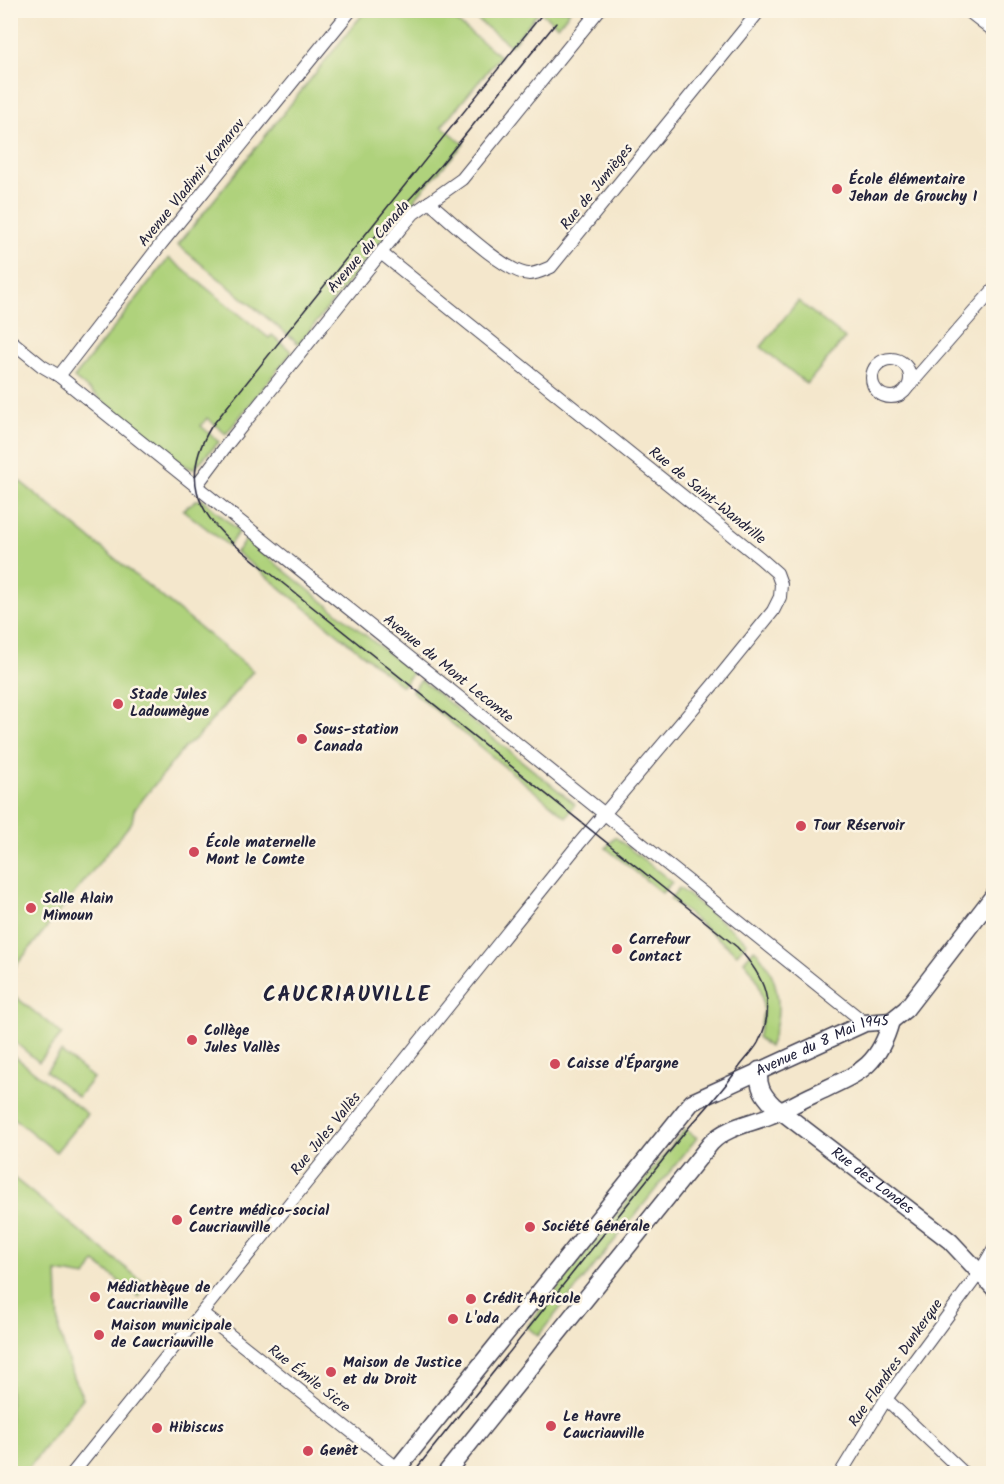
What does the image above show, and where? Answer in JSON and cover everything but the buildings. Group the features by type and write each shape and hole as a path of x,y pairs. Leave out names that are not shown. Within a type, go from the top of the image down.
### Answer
{"street":[{"name":"Avenue Vladimir Komarov","path":"59,376 161,244 351,10"},
{"name":"Avenue du Canada","path":"196,486 414,213 462,179 599,10"},
{"name":"Rue de Jumièges","path":"429,202 483,248 514,269 527,274 551,267 760,10"},
{"path":"967,10 993,31"},
{"name":"Rue de Saint-Wandrille","path":"381,253 777,573 780,597 773,611 605,814"},
{"path":"909,386 993,290"},
{"name":"Avenue du Mont Lecomte","path":"10,340 42,366 59,376 865,1023"},
{"name":"Rue Jules Vallès","path":"72,1473 605,814"},
{"path":"891,1021 906,1009 993,895"},
{"name":"Avenue du 8 Mai 1945","path":"395,1471 692,1102 865,1023 891,1021 886,1042 863,1070 781,1111 720,1134 711,1143 445,1473"},
{"path":"865,1023 886,1042"},
{"name":"Rue des Londes","path":"759,1070 758,1082 763,1095 950,1241 993,1288"},
{"name":"Rue Flandres Dunkerque","path":"840,1473 886,1399 980,1272 993,1248"},
{"name":"Rue Émile Sicre","path":"202,1313 395,1471"},
{"path":"886,1399 965,1473"}],"green space":[{"path":"366,10 443,11 500,56 442,126 464,144 414,199 415,202 400,217 299,344 178,245"},
{"path":"570,10 558,26 539,11 511,46 466,11"},
{"path":"169,258 269,338 272,335 292,352 226,434 207,418 201,426 219,442 193,469 182,464 74,378"},
{"path":"798,301 845,338 807,384 761,347"},
{"name":"Stade Jules Ladoumègue","path":"11,474 253,671 198,737 185,747 134,810 132,822 11,972"},
{"path":"196,500 203,500 239,531 229,546 183,510"},
{"path":"246,540 413,673 402,686 236,552"},
{"path":"421,680 575,804 566,817 412,691"},
{"path":"615,837 672,882 662,893 606,848"},
{"path":"679,888 747,942 737,954 670,899"},
{"path":"754,949 770,971 777,995 777,1021 769,1047 757,1037 762,1017 762,997 756,978 744,961"},
{"path":"12,994 62,1034 39,1062 11,1039 10,996"},
{"path":"61,1052 93,1078 78,1097 46,1071"},
{"path":"13,1055 87,1114 56,1152 11,1116 11,1059"},
{"path":"685,1129 697,1138 538,1336 527,1327"},
{"path":"10,1175 147,1285 139,1297 95,1262 86,1277 57,1272 59,1331 73,1377 83,1398 24,1474 10,1473"}],"tram line":[{"path":"412,1474 690,1126 754,1050 764,1029 767,1016 767,1004 761,980 737,947 235,545 210,519 197,491 195,476 197,461 202,444 211,427 543,13"},
{"path":"372,240 439,167 556,23"}],"place":[{"name":"École élémentaire Jehan de Grouchy I","path":"837,189"},
{"name":"Stade Jules Ladoumègue","path":"118,704"},
{"name":"Sous-station Canada","path":"302,739"},
{"name":"Tour Réservoir","path":"801,826"},
{"name":"École maternelle Mont le Comte","path":"194,852"},
{"name":"Salle Alain Mimoun","path":"31,908"},
{"name":"Carrefour Contact","path":"617,949"},
{"name":"Collège Jules Vallès","path":"192,1040"},
{"name":"Caisse d'Épargne","path":"555,1064"},
{"name":"Centre médico-social Caucriauville","path":"177,1220"},
{"name":"Société Générale","path":"530,1227"},
{"name":"Médiathèque de Caucriauville","path":"95,1297"},
{"name":"Crédit Agricole","path":"471,1299"},
{"name":"L'oda","path":"453,1319"},
{"name":"Maison municipale de Caucriauville","path":"99,1335"},
{"name":"Maison de Justice et du Droit","path":"331,1372"},
{"name":"Le Havre Caucriauville","path":"551,1426"},
{"name":"Hibiscus","path":"157,1428"},
{"name":"Genêt","path":"308,1451"}],"district":[{"name":"CAUCRIAUVILLE","path":"347,995"}]}
